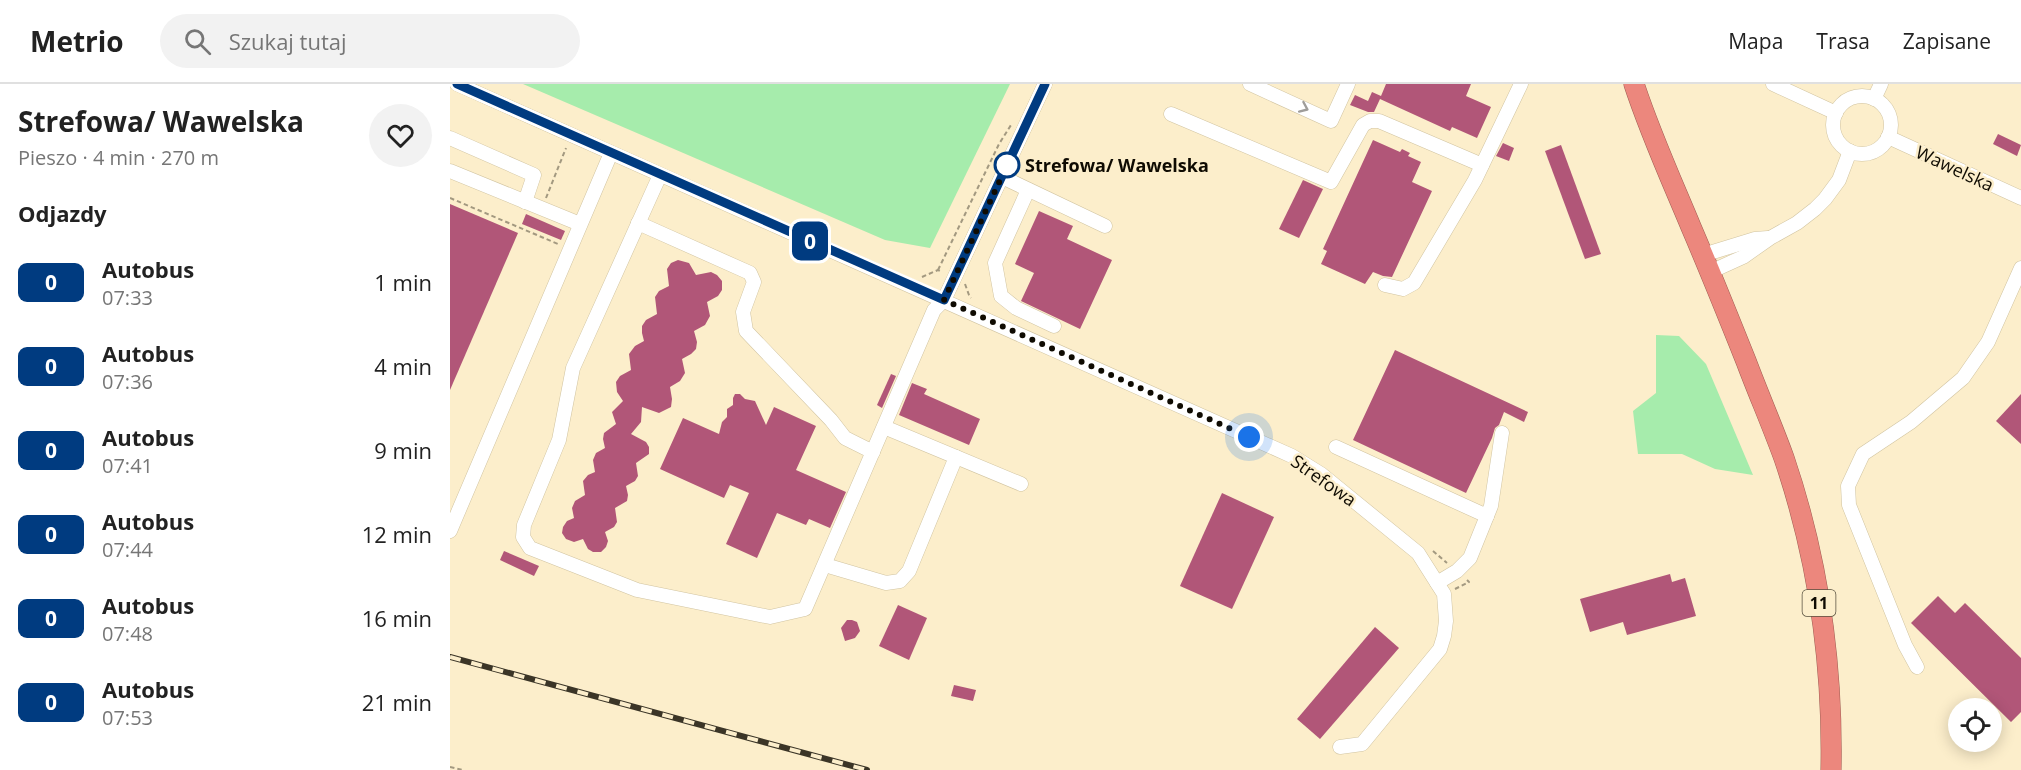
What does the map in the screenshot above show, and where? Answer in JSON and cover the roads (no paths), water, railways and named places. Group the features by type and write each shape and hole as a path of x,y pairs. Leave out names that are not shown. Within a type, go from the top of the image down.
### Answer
{"highway":[{"name":"11","path":"1634,84 1650,130 1707,263 1777,440 1803,524 1825,642 1830,707 1831,770"}],"street":[{"name":"Strefowa","path":"457,84 1300,460 1321,474 1418,553 1441,588"},
{"path":"660,175 573,368 559,440 524,525 523,537 530,548 637,590 770,617 806,609 934,310 944,300 1045,84"},
{"path":"1250,84 1331,121 1348,84"},
{"path":"1385,285 1403,289 1414,283 1482,165 1521,84"},
{"path":"1773,84 1836,113"},
{"path":"1874,99 1881,84"},
{"path":"1860,96 1874,99 1886,109 1889,116 1891,123 1888,137 1884,144 1872,152 1864,154 1850,151 1843,147 1835,135 1836,113 1840,106 1852,98 1860,96"},
{"path":"1171,114 1332,182 1363,125 1370,121 1379,121 1482,165"},
{"name":"Wawelska","path":"1888,137 2021,198"},
{"path":"450,138 534,175 525,202"},
{"path":"1707,263 1743,257 1797,223 1825,199 1839,180 1850,151"},
{"path":"450,531 610,153"},
{"path":"450,171 580,224"},
{"path":"1002,177 1105,226"},
{"path":"1028,190 995,263 1001,296 1016,308 1054,326"},
{"path":"638,223 750,273 754,282 743,312 746,331 831,420 845,438 873,452"},
{"path":"1917,667 1905,645 1849,505 1848,486 1863,454 1911,422 1963,378 1988,342 2021,268"},
{"path":"884,427 1021,484"},
{"path":"1340,747 1362,744 1440,649 1446,621 1441,588 1470,558 1491,506 1502,434"},
{"path":"1336,447 1487,516"},
{"path":"825,565 885,584 900,581 909,571 956,457"}],"railway":[{"path":"450,657 867,770"}],"place":[{"name":"Strefowa/ Wawelska","path":"1007,165"}]}
